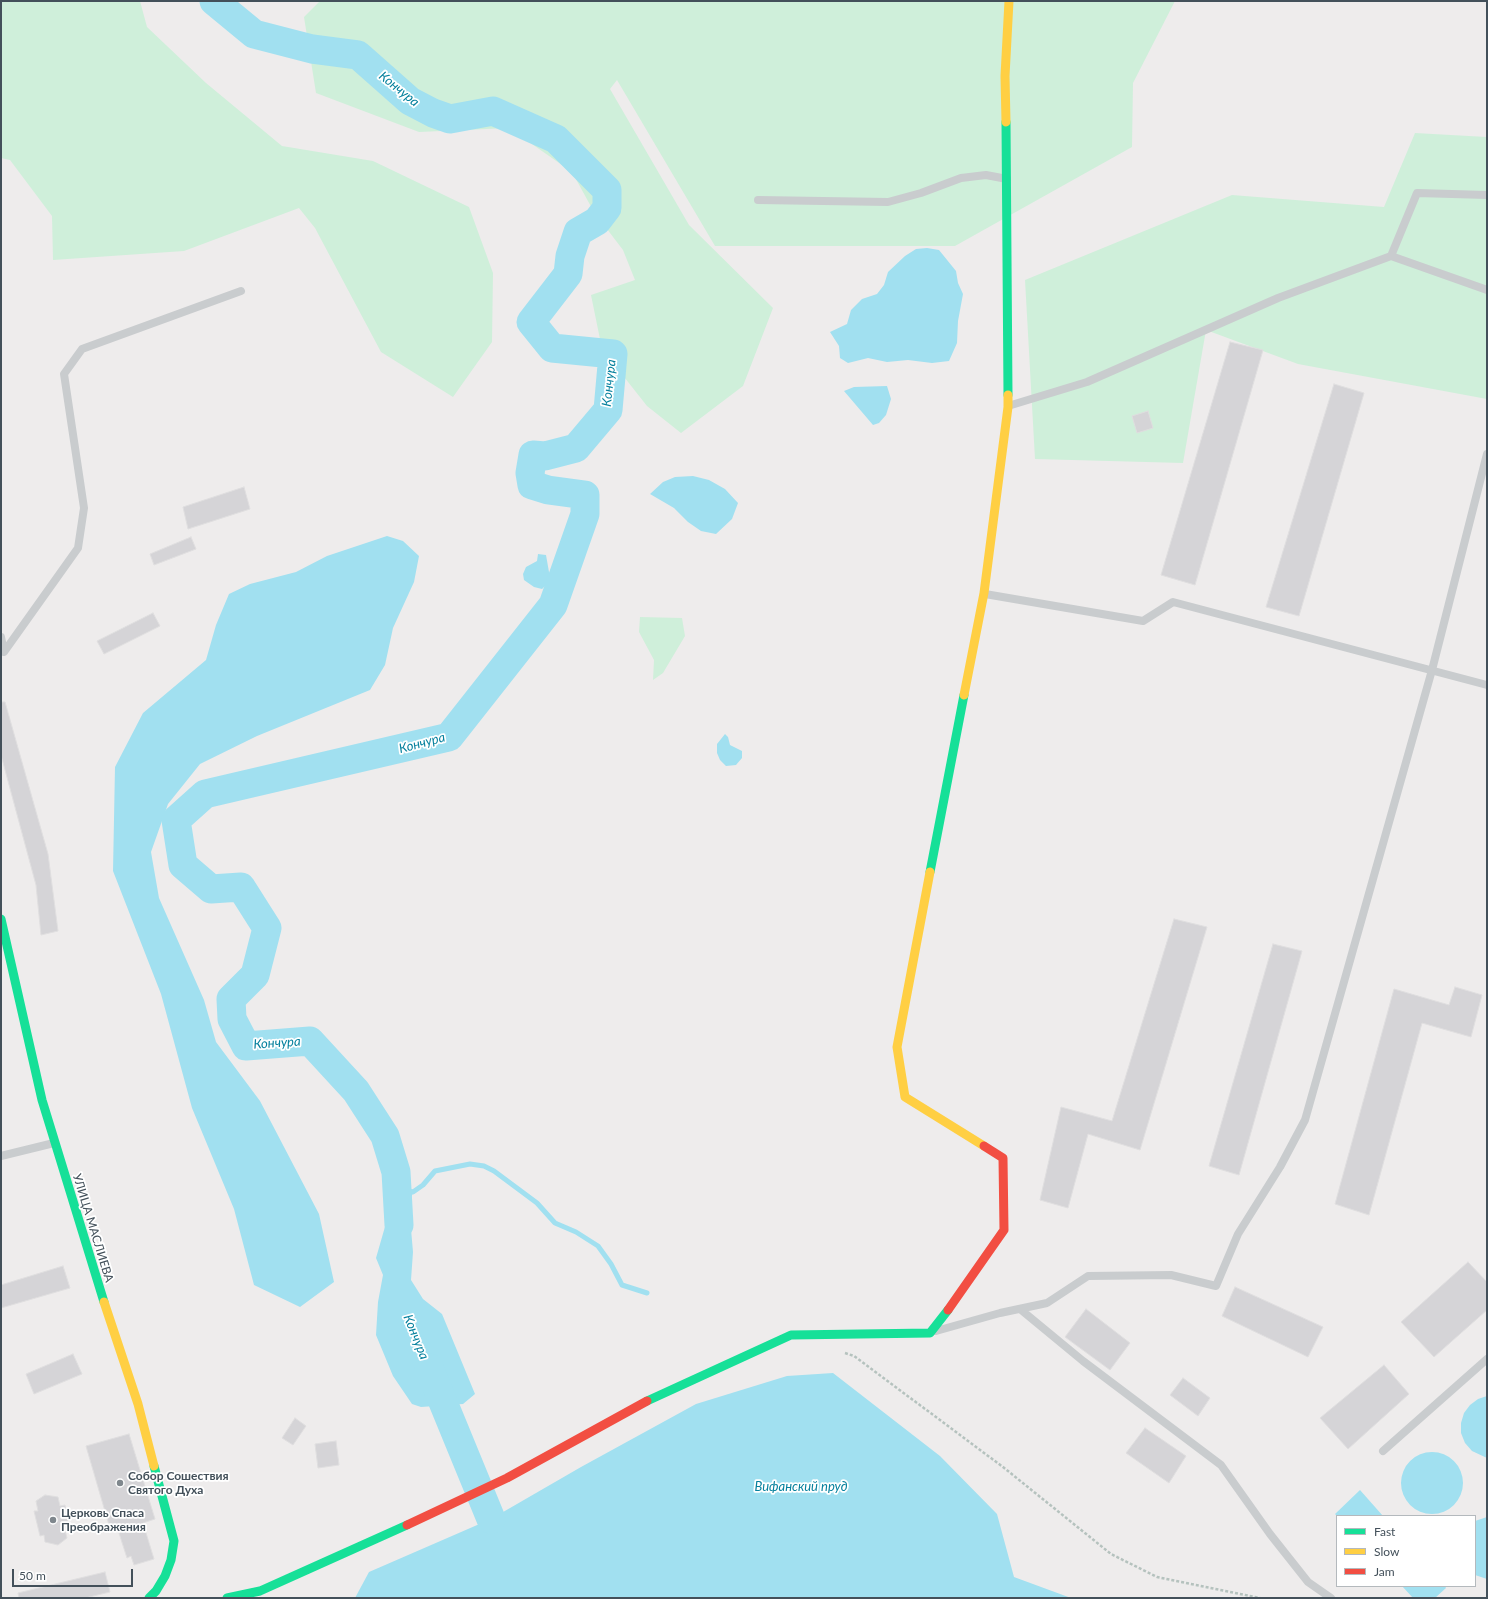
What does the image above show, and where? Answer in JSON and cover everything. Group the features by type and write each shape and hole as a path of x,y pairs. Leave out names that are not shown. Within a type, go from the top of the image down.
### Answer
{"street":[{"path":"226,1598 260,1591 463,1500 507,1478 653,1398 791,1336 930,1333 967,1284 1004,1230 1003,1158 906,1097 897,1047 984,593 1008,407 1005,76 1010,1"},
{"name":"УЛИЦА МАСЛИЕВА","path":"1,919 23,1023 54,1143 89,1258 138,1404 174,1541 171,1560 165,1576 156,1592 149,1598"}],"lane":[{"path":"758,200 888,202 921,193 961,178 986,175 1007,180"},
{"path":"1391,256 1417,193 1487,195"},
{"path":"1008,407 1087,382 1278,298 1391,256 1487,290"},
{"path":"3,655 78,548 84,508 64,374 82,349 241,291"},
{"path":"930,1333 1047,1303 1088,1276 1171,1275 1216,1286 1238,1234 1280,1167 1305,1120 1432,670 1487,454"},
{"path":"984,593 1143,621 1173,602 1487,685"},
{"path":"1,637 3,655"},
{"path":"1,1156 54,1143"},
{"path":"1020,1309 1083,1361 1221,1465 1270,1534 1308,1582 1331,1598"},
{"path":"1383,1451 1487,1359"}],"path":[{"path":"840,1352 854,1356 996,1463 1110,1554 1157,1577 1260,1598"}],"green space":[{"path":"1,1 140,1 147,27 206,83 282,146 373,161 469,207 493,273 492,342 453,397 381,352 315,228 299,208 184,251 53,260 52,216 10,160 1,158"},
{"path":"320,1 1175,1 1133,83 1132,147 955,246 715,246 617,80 610,89 689,225 773,308 743,386 681,433 647,406 602,349 591,295 635,280 623,250 594,212 572,172 509,128 419,132 316,93 304,17"},
{"path":"1415,133 1487,137 1487,399 1298,364 1206,330 1183,463 1035,459 1025,280 1232,195 1384,207"},
{"path":"640,617 682,618 685,636 663,673 653,680 654,660 639,632"}],"water":[{"path":"927,248 939,250 956,271 958,283 963,294 958,321 957,343 949,361 932,363 908,360 887,362 868,358 848,363 840,358 839,346 830,332 847,324 851,310 862,299 877,294 884,285 888,272 905,256 916,249"},
{"path":"887,386 891,399 886,415 879,423 873,425 844,391 854,387"},
{"path":"693,476 709,480 725,489 738,503 732,519 716,534 701,531 688,522 674,508 650,494 663,482 675,477"},
{"path":"387,536 403,541 419,556 414,582 393,628 385,665 370,690 257,736 200,764 168,804 151,852 159,898 204,1000 216,1042 260,1101 319,1214 334,1282 300,1307 254,1285 234,1209 192,1108 161,994 113,871 115,767 143,713 206,660 216,625 229,594 250,584 296,572 327,556"},
{"path":"538,554 546,555 549,572 549,582 542,589 534,587 524,580 523,574 526,567 537,561"},
{"path":"725,734 728,737 730,745 742,751 742,758 736,765 726,766 720,760 717,753 717,744"},
{"path":"397,1185 413,1192 409,1206 413,1252 411,1280 423,1299 442,1314 475,1394 463,1404 421,1407 412,1404 393,1376 376,1335 378,1302 383,1275 376,1258"},
{"name":"Вифанский пруд","path":"833,1373 940,1456 997,1514 1014,1577 1071,1598 355,1598 369,1572 491,1519 581,1467 696,1404 787,1376"},
{"path":"1487,1396 1487,1458 1472,1451 1465,1443 1461,1433 1461,1423 1464,1413 1470,1405 1478,1399"},
{"path":"1426,1452 1438,1452 1454,1461 1461,1471 1463,1483 1461,1495 1454,1505 1438,1514 1426,1514 1415,1509 1406,1500 1401,1489 1401,1477 1406,1466 1415,1457"},
{"path":"1360,1490 1382,1515 1336,1515 1335,1514"},
{"path":"1487,1517 1487,1579 1476,1575 1476,1521"},
{"path":"1403,1587 1446,1588 1435,1598 1413,1598"}],"building":[{"path":"1230,342 1263,350 1195,585 1161,575"},
{"path":"1334,384 1364,393 1299,616 1266,607"},
{"path":"1148,411 1153,428 1137,433 1132,416"},
{"path":"244,487 250,509 188,529 183,507"},
{"path":"191,537 196,549 154,565 150,554"},
{"path":"153,613 160,626 104,654 97,641"},
{"path":"1,702 5,702 48,854 58,931 41,935 36,885 1,755"},
{"path":"1174,919 1207,927 1140,1150 1088,1134 1068,1208 1040,1200 1061,1107 1112,1121"},
{"path":"1273,944 1302,951 1239,1175 1209,1166"},
{"path":"1455,987 1482,995 1471,1037 1422,1023 1369,1215 1335,1204 1394,989 1449,1005"},
{"path":"1468,1262 1487,1282 1487,1310 1434,1357 1401,1322"},
{"path":"63,1266 70,1288 1,1308 1,1285"},
{"path":"1235,1287 1323,1327 1308,1357 1222,1316"},
{"path":"1086,1309 1130,1343 1110,1370 1065,1337"},
{"path":"73,1354 82,1374 34,1394 26,1374"},
{"path":"1384,1365 1409,1394 1348,1449 1320,1418"},
{"path":"1183,1378 1210,1398 1198,1416 1170,1395"},
{"path":"295,1418 306,1426 293,1445 282,1438"},
{"path":"1145,1428 1186,1456 1169,1483 1126,1453"},
{"name":"Собор Сошествия Святого Духа","path":"129,1434 155,1519 143,1523 154,1559 134,1565 131,1556 127,1558 118,1530 111,1532 86,1446"},
{"path":"336,1441 339,1465 318,1468 315,1444"},
{"name":"Церковь Спаса Преображения","path":"45,1495 58,1497 60,1506 65,1505 71,1529 65,1530 67,1538 58,1545 45,1542 44,1535 40,1536 34,1511 38,1511 36,1501"},
{"path":"105,1572 110,1592 85,1598 19,1598 18,1593"}],"waterway":[{"name":"Кончура","path":"214,1 254,34 312,49 358,55 410,101 433,113 450,119 493,111 556,139 607,190 607,208 597,221 578,232 570,256 568,274 531,322 552,348 613,354 608,410 576,448 545,456 533,455 530,473 532,485 548,490 585,495 585,514 553,605 449,737 205,794 176,820 183,865 211,889 241,887 267,928 255,975 231,999 232,1019 246,1046 310,1041 356,1091 385,1136 396,1172 399,1225"},
{"path":"397,1185 403,1190 413,1192 423,1185 435,1171 470,1164 484,1166 494,1171 537,1203 555,1223 576,1232 598,1246 611,1264 622,1285 647,1293"},
{"name":"Кончура","path":"429,1368 491,1519"}],"traffic: fast":[{"path":"1006,122 1008,395"},
{"path":"930,872 964,695"},
{"path":"1,919 42,1100 104,1302"},
{"path":"647,1401 791,1335 930,1333 948,1310"},
{"path":"149,1598 156,1591 165,1576 171,1560 174,1541 154,1466"},
{"path":"227,1598 260,1591 407,1525"}],"traffic: slow":[{"path":"1006,122 1005,76 1009,1"},
{"path":"964,695 984,593 1008,407 1008,395"},
{"path":"930,872 897,1047 905,1097 984,1146"},
{"path":"104,1302 138,1404 154,1466"}],"traffic: jam":[{"path":"948,1310 1004,1230 1003,1158 984,1146"},
{"path":"407,1525 507,1478 647,1401"}],"place":[{"name":"Собор Сошествия Святого Духа","path":"120,1483"},
{"name":"Церковь Спаса Преображения","path":"53,1520"}]}
